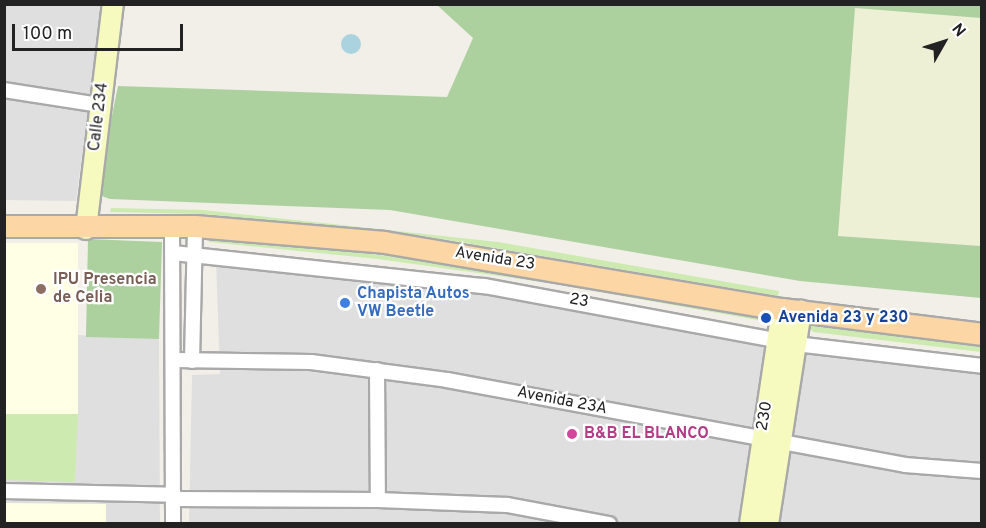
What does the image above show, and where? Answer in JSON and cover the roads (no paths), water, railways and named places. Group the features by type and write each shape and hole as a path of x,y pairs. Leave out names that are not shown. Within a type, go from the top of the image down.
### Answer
{"main road":[{"name":"Avenida 23","path":"4,226 86,229 195,226 384,242 792,310 981,334"}],"street":[{"name":"Calle 234","path":"86,229 113,4"},
{"path":"4,90 100,105"},
{"path":"172,226 175,360 173,524"},
{"path":"192,361 195,226"},
{"name":"23","path":"173,253 484,286 787,342 917,361 981,366"},
{"name":"230","path":"750,524 770,440 792,310"},
{"name":"Avenida 23A","path":"175,360 311,362 377,370 905,465 981,471"},
{"path":"377,370 378,500"},
{"name":"230","path":"768,524 770,440"},
{"path":"4,491 173,497 378,500 507,506 609,524"}],"water":[{"path":"351,34 358,37 361,44 358,51 351,54 344,51 341,44 344,37"}],"place":[{"name":"IPU Presencia de Celia","path":"41,289"},
{"name":"Chapista Autos VW Beetle","path":"345,303"},
{"name":"Avenida 23 y 230","path":"766,318"},
{"name":"B&B EL BLANCO","path":"572,434"}]}
